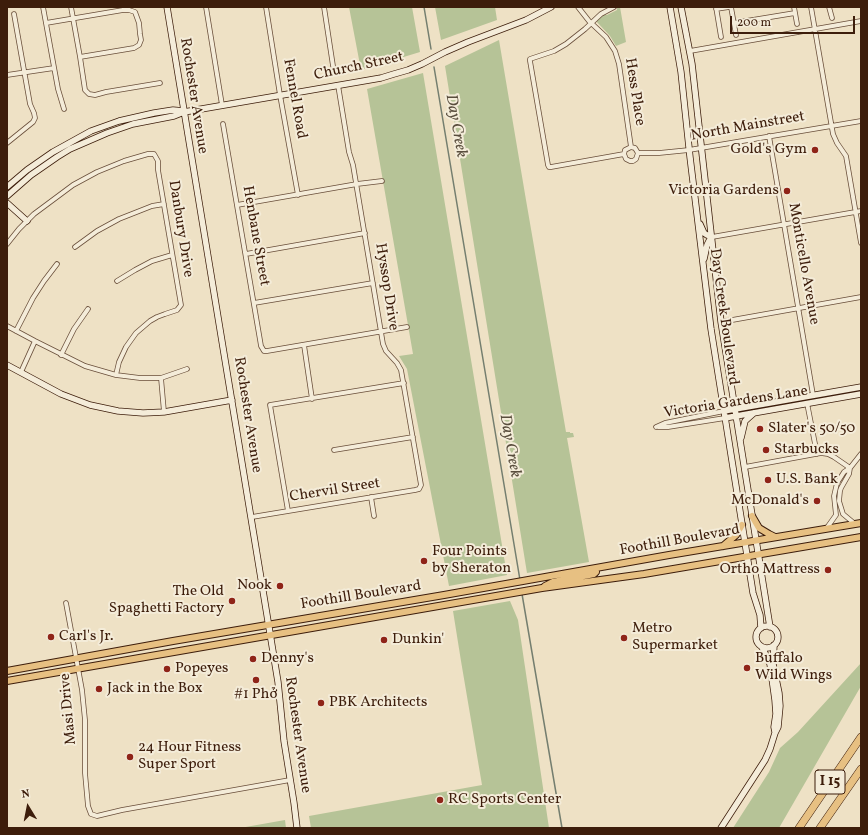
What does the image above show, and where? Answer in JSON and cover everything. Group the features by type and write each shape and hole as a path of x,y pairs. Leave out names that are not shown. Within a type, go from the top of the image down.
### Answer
{"highway":[{"name":"I 15","path":"799,828 861,737"},
{"name":"I 15","path":"820,828 861,769"}],"main road":[{"name":"Rochester Avenue","path":"166,7 252,517 278,682 284,741 297,828"},
{"name":"Church Street","path":"7,196 22,182 42,167 70,149 107,132 133,124 174,116 184,112 381,78 408,70 468,42 526,20 551,7"},
{"name":"Day Creek Boulevard","path":"670,7 681,72 711,329 753,593 760,615 761,628"},
{"name":"Day Creek Boulevard","path":"682,7 690,51 721,322 770,627"},
{"name":"Church Street","path":"7,187 27,170 53,152 91,131 119,121 154,113 173,110 184,112"},
{"path":"7,203 27,221"},
{"path":"697,216 704,233 712,237 707,245 703,265"},
{"path":"7,365 61,394 90,404 118,411 164,412 232,400"},
{"name":"Victoria Gardens Lane","path":"724,411 861,387"},
{"name":"Victoria Gardens Lane","path":"726,418 861,394"},
{"path":"740,442 745,421 755,413"},
{"path":"752,516 759,528 776,537"},
{"name":"Foothill Boulevard","path":"7,671 723,546 858,524"},
{"path":"723,546 736,535 742,525"},
{"name":"Foothill Boulevard","path":"7,682 542,588 644,574 861,537"},
{"path":"542,588 553,582 594,574 596,569"},
{"path":"762,647 769,648 778,641 778,634 776,630 767,626 761,628 757,632 756,638 770,664 776,706 774,726 775,733"},
{"path":"721,828 766,760 778,727 780,706 773,664 774,645"}],"street":[{"path":"43,7 58,90 64,109"},
{"path":"71,7 85,90 89,94 95,95 160,83"},
{"path":"206,7 222,105"},
{"name":"Fennel Road","path":"266,7 298,195"},
{"path":"324,7 333,66"},
{"name":"Hess Place","path":"578,7 591,24 606,37 616,53 630,147"},
{"path":"614,7 601,14 581,33 560,47 530,59 530,61 549,166 551,167 624,154"},
{"path":"721,38 716,8 730,7 736,35"},
{"path":"794,7 798,24"},
{"path":"812,7 833,134 846,156 861,243"},
{"path":"831,7 832,18"},
{"path":"46,23 123,10 135,12 139,23 141,40 139,45 134,48 80,57"},
{"path":"734,24 795,13"},
{"path":"7,143 33,122 35,118 30,104 14,14"},
{"path":"690,51 861,21"},
{"path":"7,75 54,68"},
{"name":"Hyssop Drive","path":"338,85 349,152 357,184 381,332 388,354 400,366 421,482 420,487"},
{"name":"North Mainstreet","path":"638,153 659,154 689,150 861,121"},
{"name":"Henbane Street","path":"223,124 261,346 264,351 267,351 304,345"},
{"name":"Monticello Avenue","path":"769,136 813,395"},
{"path":"630,147 635,148 638,153 638,157 632,161 628,160 624,154 625,150 630,147"},
{"name":"Danbury Drive","path":"27,221 48,203 98,172 129,159 154,154 158,161 158,170 180,305 177,310 157,317 136,333 122,354 116,375"},
{"path":"237,205 382,181"},
{"path":"75,247 97,231 119,219 152,206 164,204"},
{"path":"712,237 861,211"},
{"path":"7,244 27,221"},
{"path":"246,254 365,233"},
{"path":"117,281 152,261 172,255"},
{"path":"16,331 32,298 57,264"},
{"path":"254,303 373,283"},
{"path":"721,322 861,297"},
{"path":"61,355 74,329 88,309"},
{"path":"7,326 85,366 116,375 140,378 161,378 187,369"},
{"path":"312,399 304,345 407,327"},
{"path":"21,372 35,341"},
{"path":"161,378 164,412"},
{"path":"288,511 270,405 404,383"},
{"path":"807,403 816,454"},
{"name":"Victoria Gardens Lane","path":"724,411 665,423 656,427 668,427 726,418"},
{"path":"334,450 413,436"},
{"path":"745,467 816,454 828,454 850,468"},
{"path":"825,529 836,515 834,496 837,483 844,472 850,468 861,454"},
{"path":"850,468 849,474 841,488 839,501 843,514 858,524"},
{"name":"Chervil Street","path":"252,517 415,490 419,489 420,487"},
{"path":"371,497 374,516"},
{"name":"Masi Drive","path":"66,602 82,690 85,720 85,773 88,806 91,814 96,816 290,780"}],"green space":[{"path":"349,7 412,7 420,52 361,70"},
{"path":"435,7 495,7 497,20 441,40"},
{"path":"620,7 626,42 616,46 610,36 596,21"},
{"path":"499,40 566,432 573,433 574,437 567,438 589,562 527,573 445,66"},
{"path":"423,73 507,575 449,586 407,369 399,356 413,354 367,89"},
{"path":"510,601 518,620 549,828 311,828 309,816 482,785 453,611"},
{"path":"861,663 861,686 779,828 733,828 769,772 780,748 798,732"},
{"path":"285,820 286,828 240,828"}],"waterway":[{"name":"Day Creek","path":"424,7 431,49"},
{"name":"Day Creek","path":"434,67 520,580"},
{"name":"Day Creek","path":"522,594 562,828"}],"place":[{"name":"Gold's Gym","path":"815,150"},
{"name":"Victoria Gardens","path":"787,191"},
{"name":"Slater's 50/50","path":"760,429"},
{"name":"Starbucks","path":"766,450"},
{"name":"U.S. Bank","path":"768,480"},
{"name":"McDonald's","path":"817,501"},
{"name":"Four Points by Sheraton","path":"424,561"},
{"name":"Ortho Mattress","path":"828,570"},
{"name":"Nook","path":"280,586"},
{"name":"The Old Spaghetti Factory","path":"232,601"},
{"name":"Carl's Jr.","path":"51,637"},
{"name":"Metro Supermarket","path":"624,638"},
{"name":"Dunkin'","path":"384,640"},
{"name":"Denny's","path":"253,659"},
{"name":"Buffalo Wild Wings","path":"747,668"},
{"name":"Popeyes","path":"167,669"},
{"name":"#1 Phở","path":"256,680"},
{"name":"Jack in the Box","path":"99,689"},
{"name":"PBK Architects","path":"321,703"},
{"name":"24 Hour Fitness Super Sport","path":"130,757"},
{"name":"RC Sports Center","path":"440,800"}]}
